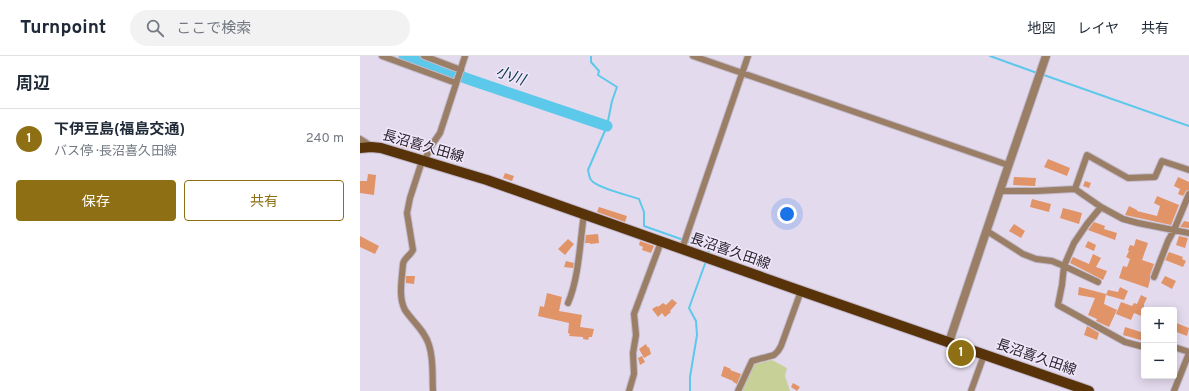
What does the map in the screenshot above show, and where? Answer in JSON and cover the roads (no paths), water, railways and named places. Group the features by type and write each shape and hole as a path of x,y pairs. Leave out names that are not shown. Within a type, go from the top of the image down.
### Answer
{"main road":[{"name":"長沼喜久田線","path":"360,148 381,148 487,180 800,291 1089,391"}],"street":[{"path":"382,56 456,83"},
{"path":"424,56 461,70"},
{"path":"433,391 432,363 429,345 424,334 405,309 401,295 404,261 413,250 407,213 410,198 423,161 440,133 465,56"},
{"path":"693,56 1008,165"},
{"path":"682,249 748,56"},
{"path":"949,342 1046,56"},
{"path":"360,140 371,147"},
{"path":"1075,189 1087,155 1128,178 1154,177 1162,161 1189,170"},
{"path":"1000,191 1075,189 1101,207 1123,219 1189,233"},
{"path":"1154,277 1189,194"},
{"path":"1101,207 1074,243 1064,266 1058,305 1126,342 1141,346"},
{"path":"568,303 575,281 584,214"},
{"path":"987,231 1023,254 1036,259 1052,261 1098,282"},
{"path":"628,391 634,374 633,353 636,335 634,314 662,242"},
{"path":"738,391 752,361 774,355 781,346 800,291"},
{"path":"1174,391 1189,353 1177,348"},
{"path":"971,391 984,355"}],"waterway":[{"name":"小川","path":"404,56 607,126"},
{"path":"591,56 591,62 599,71 598,75 617,87 612,101 607,126 588,170 589,177 599,186 639,199 644,212 644,226 709,249 708,255"},
{"path":"990,56 1037,73"},
{"path":"1041,74 1189,126"},
{"path":"690,391 690,377 697,335 696,321 689,308 706,261"}],"place":[{"name":"下伊豆島(福島交通)","path":"961,353"}]}
